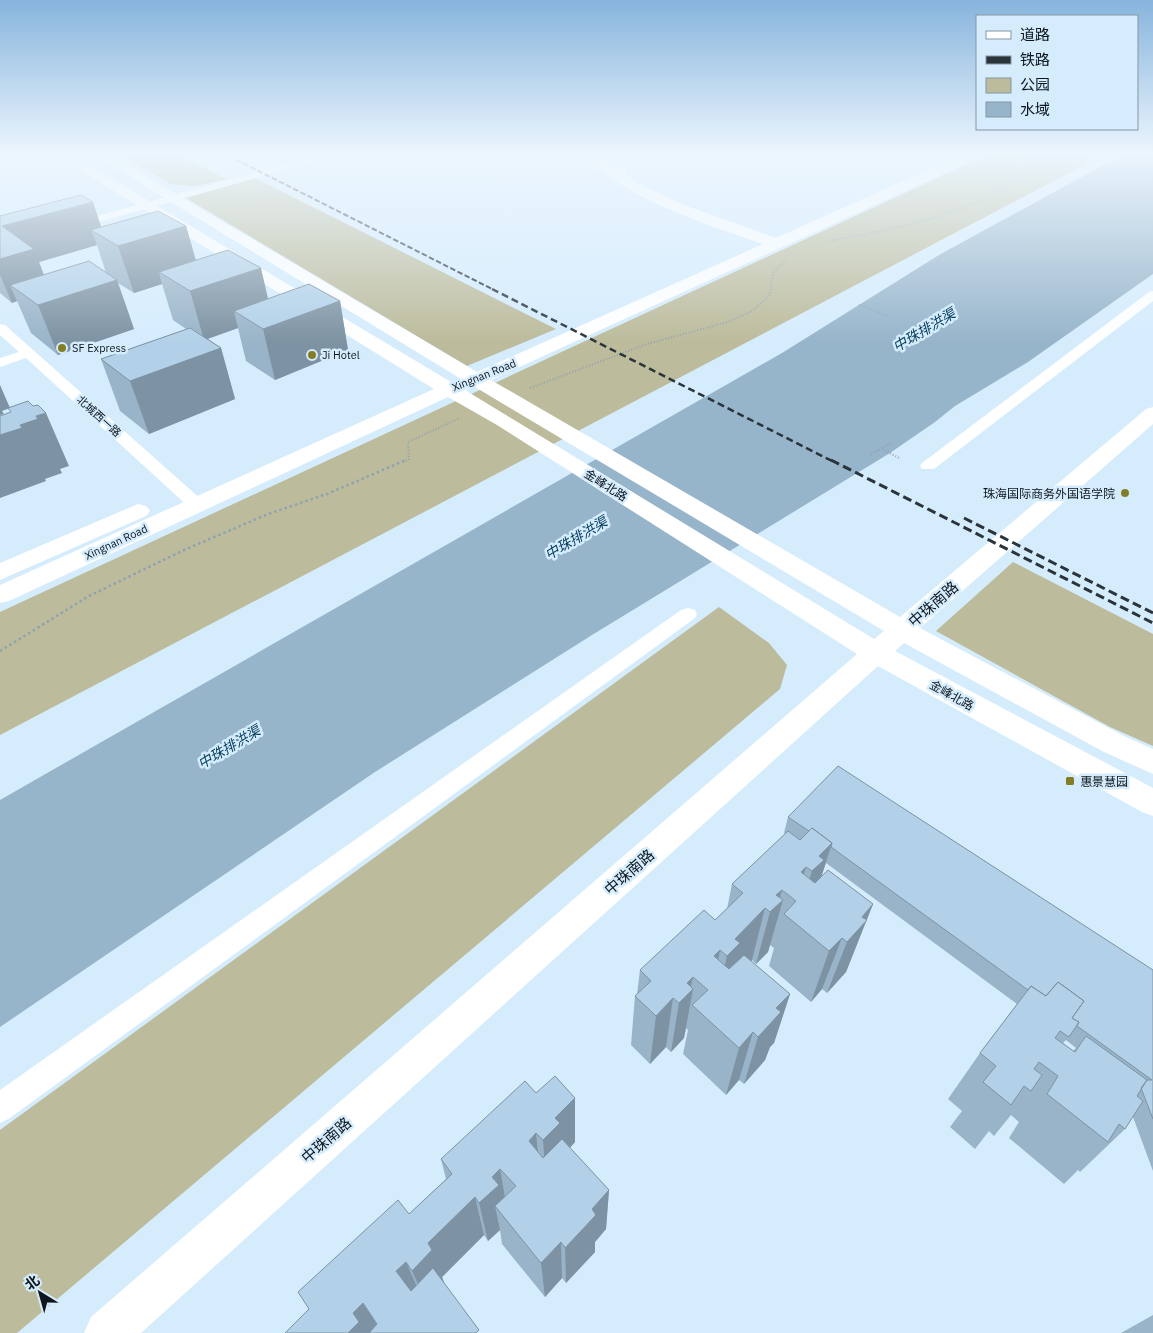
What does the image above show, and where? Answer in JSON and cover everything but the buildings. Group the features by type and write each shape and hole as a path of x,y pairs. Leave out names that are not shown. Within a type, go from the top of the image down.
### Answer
{"street":[{"path":"64,228 101,218"},
{"name":"金峰北路","path":"166,218 440,385 504,421 767,586 1153,762"},
{"name":"金峰北路","path":"207,218 794,567 890,642 1153,803"},
{"path":"706,218 776,243"},
{"name":"Xingnan Road","path":"0,595 190,498 440,385 471,376 831,218"},
{"path":"738,244 776,226"},
{"name":"Xingnan Road","path":"471,376 607,310 651,285 712,256"},
{"path":"928,466 1153,295"},
{"name":"北城西一路","path":"0,328 190,498"},
{"path":"0,363 28,353"},
{"name":"中珠南路","path":"107,1333 890,642 1153,413"},
{"name":"Xingnan Road","path":"0,572 190,498"},
{"path":"0,1108 688,614"}],"path":[{"path":"859,305 888,316"},
{"path":"871,454 892,443"},
{"path":"882,449 899,458"}],"green space":[{"path":"220,218 335,218 556,329 467,366"},
{"path":"851,218 983,218 0,735 0,612"},
{"path":"1013,562 1153,634 1153,746 1110,727 936,631"},
{"path":"719,607 769,643 787,665 780,689 17,1333 0,1333 0,1130"}],"water":[{"name":"中珠排洪渠","path":"1006,218 1153,218 1153,274 1028,362 955,406 890,453 592,635 375,772 0,1027 0,800 782,353 939,255"}],"railway":[{"path":"352,218 494,290"},
{"path":"492,289 834,462"},
{"path":"831,460 1153,623"},
{"path":"964,518 1153,613"}],"place":[{"name":"SF Express","path":"62,348"},
{"name":"Ji Hotel","path":"312,355"},
{"name":"珠海国际商务外国语学院","path":"1125,493"},
{"name":"惠景慧园","path":"1070,781"}]}
